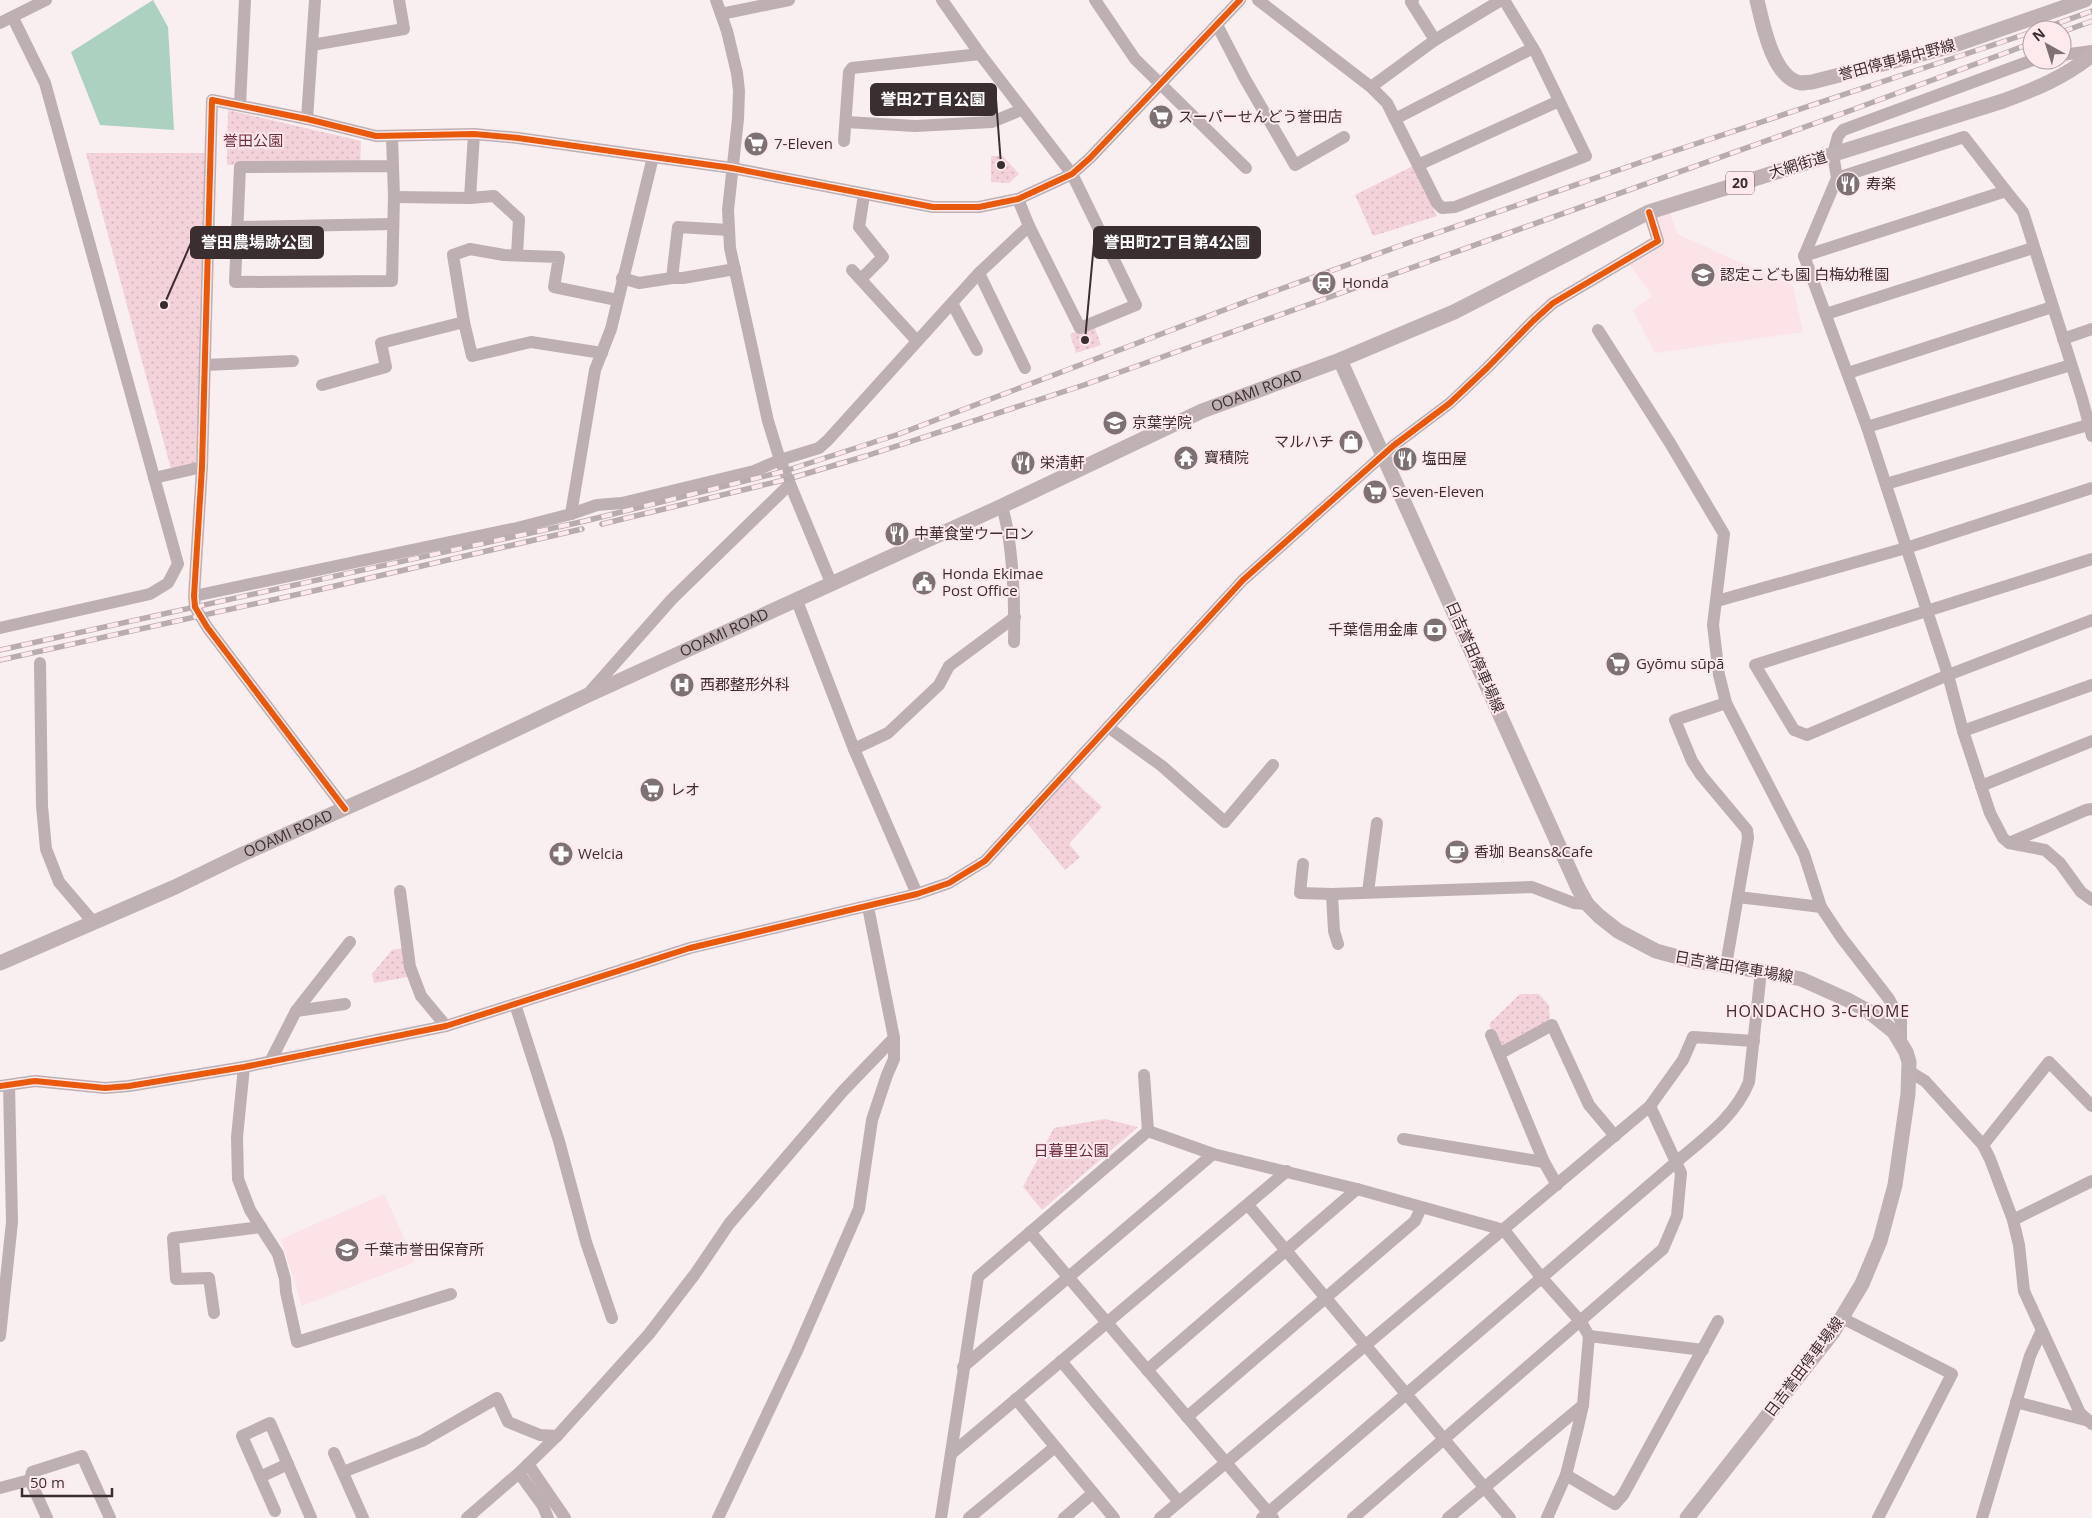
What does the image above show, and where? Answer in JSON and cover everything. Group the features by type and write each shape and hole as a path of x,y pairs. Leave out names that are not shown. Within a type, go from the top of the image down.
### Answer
{"main road":[{"name":"誉田停車場中野線","path":"1757,0 1769,46 1777,63 1784,73 1800,83 1812,82 1949,47 2085,0"},
{"name":"大網街道","path":"1340,360 1454,312 1649,212 1954,118 2040,87 2064,76 2092,55"},
{"name":"日吉誉田停車場線","path":"1340,360 1587,904 1618,931 1656,951 1689,960 1801,979 1848,1000 1868,1011 1894,1032 1909,1062 1910,1072 1895,1185 1889,1213 1873,1261 1862,1284 1842,1318 1687,1518"},
{"name":"OOAMI ROAD","path":"0,964 94,923 586,696 832,585 1202,411 1340,360"}],"street":[{"path":"0,23 46,0"},
{"path":"240,105 244,0"},
{"path":"307,119 315,0"},
{"path":"312,44 404,28 399,0"},
{"path":"716,0 728,31 738,82 738,119 728,210 730,248 768,421 780,460 832,585"},
{"path":"721,14 789,0"},
{"path":"942,0 980,54 1072,174 1136,306 1080,328 1028,226 1018,199"},
{"path":"1095,0 1135,58 1246,168"},
{"path":"344,809 206,627 195,607 194,596 202,467 212,100 307,119 376,136 474,134 518,138 732,168 933,208 980,207 1018,199 1072,174 1090,158 1159,83 1240,0"},
{"path":"1258,0 1371,87 1386,103 1437,204 1442,208 1455,206 1586,156 1533,48 1504,0"},
{"path":"1413,0 1411,2 1435,40"},
{"path":"1371,87 1435,40 1500,0"},
{"path":"0,628 150,594 168,583 178,564 45,83 13,18"},
{"path":"1217,25 1245,79 1295,165 1344,138"},
{"path":"1395,119 1533,48"},
{"path":"2072,54 2092,51"},
{"path":"844,141 849,72 852,68 980,54"},
{"path":"2022,64 1843,130 1838,136 1833,154 1837,178 1804,256 1867,427 1993,820 2003,838 2009,842 2045,850 2060,863 2081,892 2092,900"},
{"path":"1418,165 1559,101"},
{"path":"846,122 915,126 992,122 1022,110"},
{"path":"470,198 474,134"},
{"path":"392,136 393,166 394,197 392,281 235,282 240,167 393,166"},
{"path":"1837,178 1964,137 2022,212 2071,365 2087,396 2090,430 1886,484"},
{"path":"571,514 595,370 611,329 653,157"},
{"path":"1804,256 2006,191"},
{"path":"864,195 859,227 883,257 856,274 916,340"},
{"path":"394,197 470,198 494,196 519,219 517,255"},
{"path":"0,1336 12,1222 4,1085 35,1082 105,1088 244,1067 446,1026 690,948 868,907 949,883 985,860 1243,580 1393,446 1450,403 1553,303 1658,241 1649,212"},
{"path":"237,227 392,224"},
{"path":"194,596 517,528 597,505 622,503 754,472 780,460 818,448 828,440 916,340 979,273 1028,226"},
{"path":"672,278 678,227 729,230"},
{"path":"1826,314 2033,248"},
{"path":"602,353 531,342 472,356 464,322 453,255 470,249 517,255 560,257 554,287 617,300"},
{"path":"622,278 639,283 735,269"},
{"path":"979,273 1025,368"},
{"path":"952,303 977,350"},
{"path":"1848,373 2052,307"},
{"path":"322,385 386,367 381,343 464,322"},
{"path":"2063,339 2092,329"},
{"path":"1598,330 1661,428 1724,534 1718,601 1713,625 1719,675 1726,703 1804,854 1821,907 1841,937 1889,999 1901,1021 1901,1044"},
{"path":"204,365 293,361"},
{"path":"1867,427 2071,365"},
{"path":"154,478 202,467"},
{"path":"586,696 672,599 790,484"},
{"path":"1718,601 1906,548 2092,488"},
{"path":"1002,506 1007,521 1015,617 1014,642"},
{"path":"2092,559 1755,665 1794,730 1807,735 1948,675 2092,620"},
{"path":"797,601 854,749 917,894"},
{"path":"854,749 888,733 939,685 949,666 1015,617"},
{"path":"40,663 42,806 46,849 60,882 94,923"},
{"path":"1963,731 2092,686"},
{"path":"1726,703 1675,720 1692,761 1701,775 1747,830 1748,838 1726,966"},
{"path":"1108,727 1162,766 1225,822 1273,765"},
{"path":"1981,786 2092,741"},
{"path":"2009,842 2092,809"},
{"path":"1368,892 1377,823"},
{"path":"1303,864 1300,894 1532,887 1574,904 1587,904"},
{"path":"400,891 410,967 421,996 446,1026"},
{"path":"1332,894 1334,930 1338,944"},
{"path":"1738,897 1821,907"},
{"path":"718,1518 797,1351 859,1209 872,1120 894,1059 894,1038 868,907"},
{"path":"270,1062 296,1010 350,942"},
{"path":"1030,1232 1187,1416 1268,1516 1406,1394 1718,1125 1743,1096 1749,1082 1761,971"},
{"path":"296,1010 346,1004"},
{"path":"515,1004 559,1141 586,1242 612,1318"},
{"path":"1499,1054 1552,1025 1589,1104 1614,1136"},
{"path":"1491,1035 1544,1162 1557,1185"},
{"path":"1160,1518 1650,1106 1683,1060 1693,1037 1754,1041"},
{"path":"467,1518 557,1436 649,1334 695,1274 728,1224 843,1091 894,1038"},
{"path":"1983,1146 2049,1062 2092,1106"},
{"path":"244,1067 237,1137 236,1165 238,1179 250,1210 278,1254 285,1279 297,1342 451,1294"},
{"path":"1910,1072 1925,1081 1983,1146 1997,1174 2013,1220 2019,1245 2024,1291 2041,1332 2080,1413 2090,1423"},
{"path":"1144,1075 1148,1131"},
{"path":"1353,1518 1663,1249 1677,1216 1681,1173 1650,1106"},
{"path":"1148,1131 1213,1154 1357,1190 1504,1230 1541,1277 1581,1322 1589,1336 1583,1405 1566,1475 1547,1518"},
{"path":"941,1518 978,1277 1148,1131"},
{"path":"1403,1139 1544,1162"},
{"path":"963,1367 1213,1154"},
{"path":"951,1454 1287,1172"},
{"path":"2013,1220 2092,1181"},
{"path":"1147,1370 1357,1190"},
{"path":"1248,1205 1510,1518"},
{"path":"1187,1416 1415,1221 1421,1208"},
{"path":"214,1313 209,1278 176,1279 173,1238 261,1227"},
{"path":"1842,1318 1952,1374 1878,1518"},
{"path":"1566,1475 1615,1504 1623,1495 1718,1322"},
{"path":"1982,1518 2030,1356 2041,1332"},
{"path":"1589,1336 1703,1350"},
{"path":"1061,1362 1179,1502"},
{"path":"343,1472 422,1441 497,1398 508,1422 540,1435 557,1436"},
{"path":"1016,1399 1114,1518"},
{"path":"2016,1402 2090,1423"},
{"path":"1448,1518 1583,1405"},
{"path":"275,1511 242,1436 270,1423 311,1518"},
{"path":"969,1518 1055,1447"},
{"path":"334,1453 363,1518"},
{"path":"47,1518 30,1480 32,1472 82,1456 110,1518"},
{"path":"260,1477 288,1464"},
{"path":"523,1469 548,1518"},
{"path":"523,1469 565,1518"},
{"path":"0,1488 30,1480"},
{"path":"1064,1518 1093,1493"}],"shaded area":[{"path":"153,0 168,27 174,130 100,125 71,52"},
{"name":"認定こども園 白梅幼稚園","path":"1670,212 1677,234 1793,286 1803,332 1655,353 1633,310 1652,296 1629,263 1662,244 1654,218"},
{"name":"千葉市誉田保育所","path":"384,1194 415,1262 302,1306 281,1239"}],"green space":[{"name":"誉田公園","path":"228,110 361,141 360,164 227,165"},
{"path":"86,153 205,153 198,458 195,463 171,469"},
{"path":"991,156 1003,156 1019,174 1009,183 991,182"},
{"path":"1413,166 1437,216 1373,236 1355,195"},
{"path":"1094,326 1101,345 1076,353 1070,334"},
{"path":"1069,776 1102,807 1069,844 1080,857 1065,870 1027,823"},
{"path":"404,948 408,977 374,983 372,974 392,950"},
{"path":"1520,994 1539,994 1549,1005 1550,1021 1503,1047 1497,1044 1489,1024"},
{"name":"日暮里公園","path":"1105,1119 1138,1127 1042,1210 1023,1187 1054,1128"}],"railway":[{"path":"2067,20 2092,11"},
{"path":"2072,28 2092,21"},
{"path":"0,650 585,521 785,471 899,434 1245,302 1402,245 1656,157 2022,35"},
{"path":"602,524 788,479 866,456 1084,385 1841,114 2022,47"},
{"path":"0,660 582,529"}],"cycle path":[{"path":"345,809 207,627 195,607 194,596 202,467 212,100 307,119 376,136 474,134 518,138 732,168 933,207 979,207 1018,199 1072,174 1090,158 1240,0"},
{"path":"0,1086 35,1081 105,1088 129,1086 244,1067 446,1026 690,948 917,894 949,883 985,861 1243,580 1393,446 1450,403 1553,303 1658,241 1649,212"}],"place":[{"name":"スーパーせんどう誉田店","path":"1161,117"},
{"name":"7-Eleven","path":"756,144"},
{"name":"誉田2丁目公園","path":"1001,165"},
{"name":"寿楽","path":"1848,184"},
{"name":"認定こども園 白梅幼稚園","path":"1703,275"},
{"name":"Honda","path":"1324,283"},
{"name":"誉田農場跡公園","path":"164,305"},
{"name":"誉田町2丁目第4公園","path":"1085,340"},
{"name":"京葉学院","path":"1115,423"},
{"name":"マルハチ","path":"1351,442"},
{"name":"寶積院","path":"1186,458"},
{"name":"塩田屋","path":"1405,459"},
{"name":"栄清軒","path":"1023,463"},
{"name":"Seven-Eleven","path":"1375,492"},
{"name":"中華食堂ウーロン","path":"897,534"},
{"name":"Honda Ekimae Post Office","path":"924,583"},
{"name":"千葉信用金庫","path":"1435,630"},
{"name":"Gyōmu sūpā","path":"1618,664"},
{"name":"西郡整形外科","path":"682,685"},
{"name":"レオ","path":"652,790"},
{"name":"香珈 Beans&Cafe","path":"1457,852"},
{"name":"Welcia","path":"561,854"},
{"name":"千葉市誉田保育所","path":"347,1250"}],"district":[{"name":"HONDACHO 3-CHOME","path":"1818,1011"}]}
